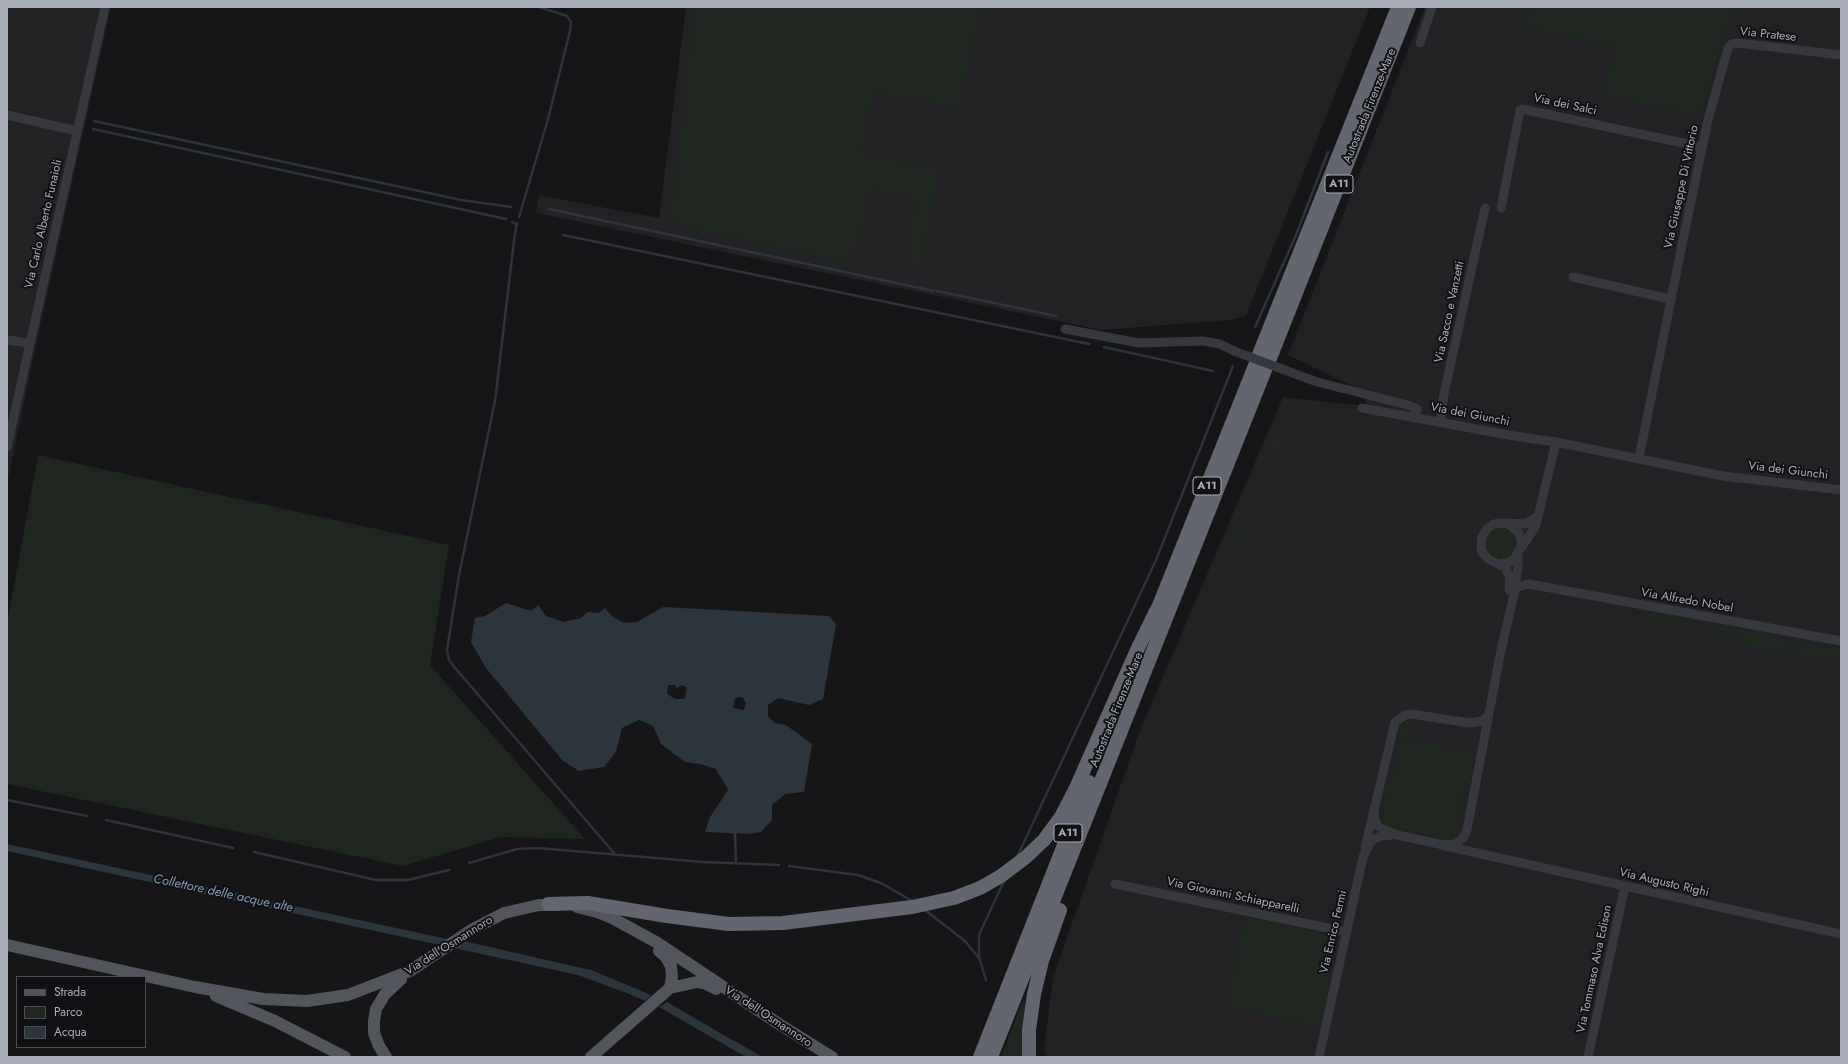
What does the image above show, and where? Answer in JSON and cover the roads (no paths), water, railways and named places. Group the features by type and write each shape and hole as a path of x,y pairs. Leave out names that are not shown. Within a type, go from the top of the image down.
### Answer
{"highway":[{"name":"Autostrada Firenze-Mare","path":"991,1057 1096,795 1398,7"},
{"name":"Autostrada Firenze-Mare","path":"980,1057 1157,610 1262,363 1409,7"},
{"path":"548,904 588,903 729,924 783,923 901,909 935,903 954,898 980,888 1001,876 1026,857 1048,834 1069,803 1137,650 1157,610"},
{"path":"1029,1057 1031,1011 1038,976 1096,795"}],"main road":[{"name":"Via dell'Osmannoro","path":"146,976 263,999 307,1001 348,995 410,972 473,929 504,913 530,906 548,904 576,907 597,912 612,918 633,931 656,942 765,1016 832,1057"},
{"path":"633,931 663,954 669,962 672,976 670,988"},
{"name":"Via dell'Osmannoro","path":"7,946 145,976"},
{"path":"386,1057 379,1046 374,1033 376,1009 385,994 410,972"},
{"name":"Via dell'Osmannoro","path":"591,1057 670,988 697,982 711,986 816,1057"},
{"name":"Via dell'Osmannoro","path":"195,987 275,1021 345,1057"}],"street":[{"name":"Via Carlo Alberto Funaioli","path":"7,447 29,343 106,7"},
{"path":"1420,43 1432,7"},
{"name":"Via Pratese","path":"1719,81 1728,48 1735,43 1841,56"},
{"name":"Via Giuseppe Di Vittorio","path":"1639,458 1702,147 1719,81"},
{"name":"Via dei Salci","path":"1501,208 1520,110 1522,108 1702,147"},
{"path":"7,116 77,131"},
{"name":"Via Sacco e Vanzetti","path":"1440,422 1446,387 1485,208"},
{"path":"1573,277 1670,299"},
{"name":"Via dei Giunchi","path":"1065,329 1139,343 1203,341 1220,344 1282,370 1317,382 1408,405 1417,409 1414,417 1514,436 1556,442 1723,476 1841,490"},
{"path":"7,340 29,343"},
{"path":"1362,408 1414,417"},
{"path":"1499,564 1509,562 1520,552 1535,528 1556,442"},
{"path":"1500,655 1510,579 1506,568 1486,557 1482,549 1481,540 1485,531 1489,527 1503,523 1529,523 1537,517"},
{"path":"1374,812 1375,820 1379,827 1397,835 1441,845 1452,845 1459,842 1467,830 1500,655 1514,594 1522,541 1518,532 1510,525 1503,523"},
{"path":"1514,594 1518,587 1529,584 1522,576 1518,566"},
{"name":"Via Alfredo Nobel","path":"1529,584 1841,641"},
{"path":"1364,857 1393,728 1398,720 1405,715 1412,714 1467,723 1482,721 1488,716"},
{"path":"1467,723 1479,730 1483,744"},
{"name":"Via Augusto Righi","path":"1467,830 1467,838 1470,847 1482,854"},
{"name":"Via Enrico Fermi","path":"1319,1057 1364,857 1370,843 1374,840 1384,835 1397,835"},
{"name":"Via Augusto Righi","path":"1441,845 1841,934"},
{"name":"Via Giovanni Schiapparelli","path":"1115,884 1347,932"},
{"name":"Via Tommaso Alva Edison","path":"1588,1057 1625,886"}],"water":[{"path":"506,603 531,611 538,605 546,616 564,622 581,618 588,612 599,613 605,608 613,617 624,623 637,622 663,607 829,616 836,624 823,699 809,705 778,698 768,705 768,716 774,723 786,725 812,744 804,792 785,794 772,805 772,820 761,832 749,834 705,832 710,817 728,790 716,769 700,764 685,762 661,744 653,726 639,720 622,728 616,752 604,767 579,771 563,761 486,668 471,642 475,618 485,616","holes":["668,685 675,685 677,688 681,685 687,687 685,699 675,699 667,694","742,697 746,703 744,710 733,708 735,698"]},
{"name":"Collettore delle acque alte","path":"7,844 447,939 468,942 591,970 651,995 645,1001 578,975 7,851"},
{"path":"667,1002 763,1057 746,1057 659,1007"}],"waterway":[{"path":"519,217 548,119 571,22 567,16 539,7"},
{"path":"94,121 461,200 511,207"},
{"path":"93,129 506,219"},
{"path":"1255,327 1296,235 1328,152"},
{"path":"549,209 934,291"},
{"path":"512,222 517,225"},
{"path":"517,223 495,401 459,575 447,650 449,660 456,669 614,853"},
{"path":"563,235 1089,344"},
{"path":"937,291 1056,316"},
{"path":"1104,347 1213,371"},
{"path":"1017,857 1156,560 1233,366"},
{"path":"7,800 87,816"},
{"path":"106,820 233,848"},
{"path":"735,833 736,863"},
{"path":"469,863 517,849 538,848 703,862 779,865"},
{"path":"254,852 376,880 408,880 449,870"},
{"path":"789,866 858,875 881,883 914,902"},
{"path":"986,980 979,957 979,935 1004,881"},
{"path":"925,910 965,941 978,957"}]}
